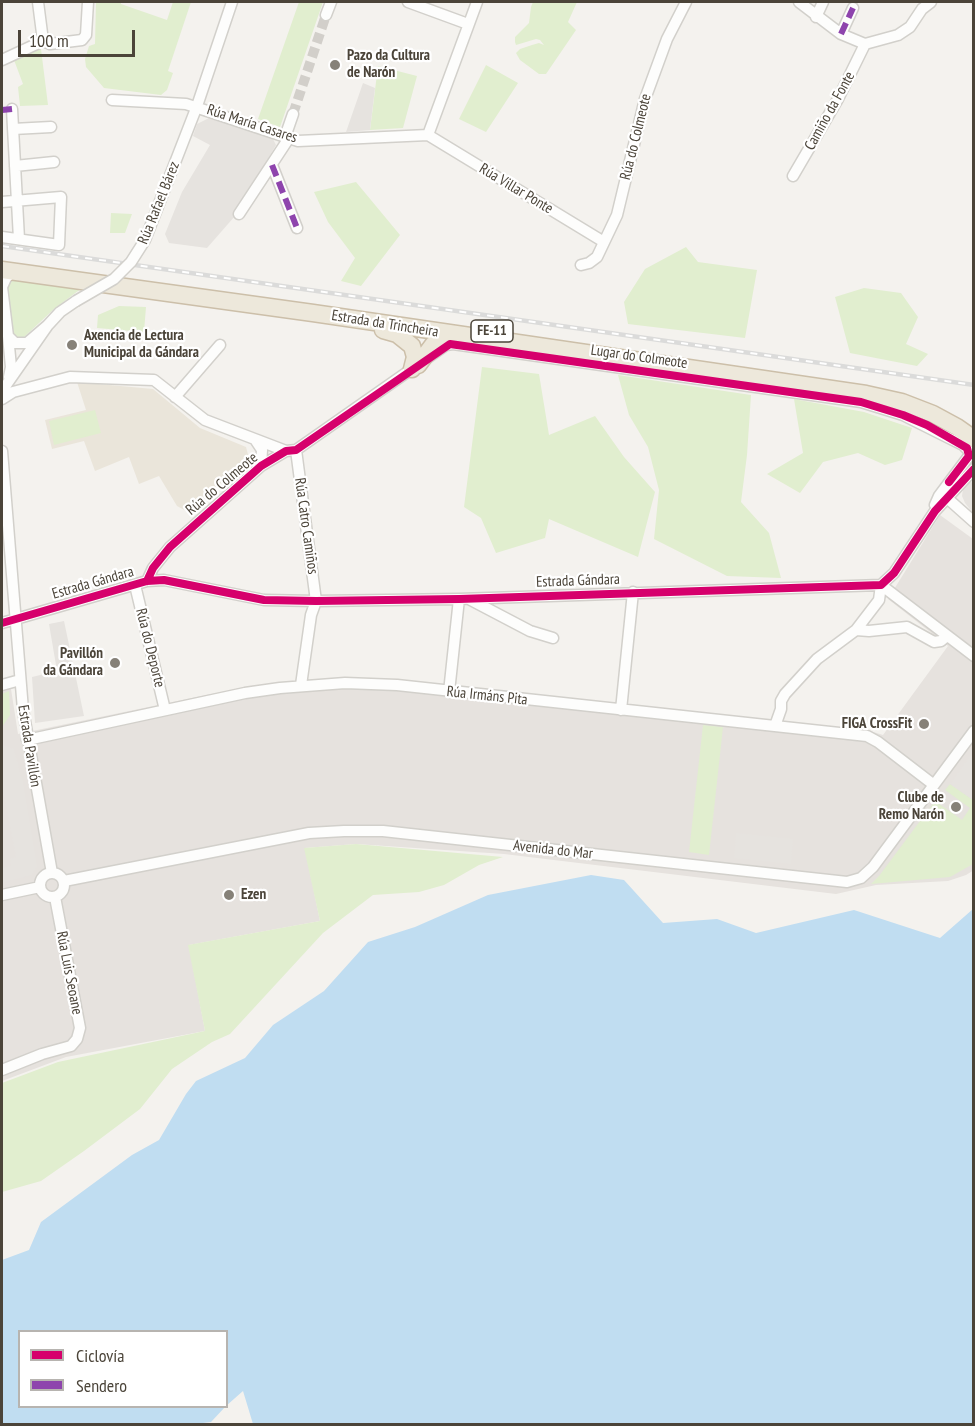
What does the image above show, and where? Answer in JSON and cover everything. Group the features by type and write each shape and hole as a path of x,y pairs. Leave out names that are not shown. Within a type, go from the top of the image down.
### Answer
{"highway":[{"name":"Estrada da Trincheira","path":"6,267 866,394 902,402 933,414 974,439"},
{"name":"Estrada da Trincheira","path":"6,267 868,385 904,394 938,407 974,428"},
{"path":"313,313 325,320 397,334 412,346 415,367"},
{"path":"415,367 435,342 448,333"}],"street":[{"path":"38,2 43,41"},
{"path":"2,60 43,41 50,44 82,40 86,35 87,2"},
{"path":"326,15 331,2"},
{"path":"410,2 468,24"},
{"path":"428,135 477,2"},
{"name":"Rúa do Colmeote","path":"581,266 597,257 617,215 645,99 667,39 686,2"},
{"path":"799,2 841,34 865,44 898,35 910,27 922,9 931,2"},
{"path":"816,16 823,2"},
{"name":"Rúa Rafael Bárez","path":"3,387 60,312 114,279 131,262 145,240 197,106 228,3"},
{"path":"841,34 853,8"},
{"name":"Camiño da Fonte","path":"793,176 838,99 865,44"},
{"name":"Rúa María Casares","path":"112,100 197,106 298,141 428,135"},
{"path":"12,108 19,240"},
{"path":"239,214 272,165 287,137 293,114"},
{"path":"13,129 51,127"},
{"name":"Rúa Villar Ponte","path":"428,135 604,242"},
{"path":"15,166 54,162"},
{"path":"272,165 297,228"},
{"path":"2,202 61,197 59,245 2,237"},
{"path":"6,267 3,287 10,367 3,387 21,390"},
{"path":"8,336 15,343 27,343 48,325"},
{"name":"Lugar do Colmeote","path":"415,367 446,345 453,344 861,402 911,418 967,448 969,456 939,496 935,511"},
{"path":"175,397 220,345"},
{"name":"Rúa do Colmeote","path":"147,581 153,567 170,547 261,466 291,451 415,367"},
{"path":"2,399 6,395 70,376 153,380 205,420 256,441 291,451"},
{"path":"256,441 262,450 261,466"},
{"name":"Estrada Pavillón","path":"2,451 6,549 16,618 27,740 52,873"},
{"name":"Rúa Catro Camiños","path":"291,451 316,601 301,685"},
{"path":"775,726 785,694 817,659 856,630 879,600 880,585 894,573 935,511 974,469"},
{"path":"958,485 957,500 960,509"},
{"path":"947,498 974,522"},
{"path":"935,511 960,509"},
{"name":"Estrada Gándara","path":"2,623 147,581 164,580 264,600 316,601 464,599 880,585"},
{"name":"Rúa do Deporte","path":"135,585 165,710"},
{"path":"880,585 974,656"},
{"path":"621,710 633,592"},
{"path":"449,692 464,599 530,631 553,638"},
{"path":"856,630 869,632 902,626 912,628 934,642 941,641 947,636"},
{"path":"2,685 20,680"},
{"name":"Rúa Irmáns Pita","path":"27,740 245,693 301,685 345,683 387,685 867,736 934,784"},
{"name":"Avenida do Mar","path":"64,881 309,833 383,831 847,882 861,878 873,867 974,731"},
{"path":"52,873 64,881 62,891 55,897 45,895 40,887 44,876 52,873"},
{"path":"2,895 40,887"},
{"name":"Rúa Luis Seoane","path":"2,1070 42,1054 71,1046 77,1039 80,1028 55,897"}],"shaded area":[{"path":"363,83 375,88 370,130 346,132"},
{"path":"209,118 273,139 276,145 235,216 207,248 169,243 165,234 182,192 210,145 193,136 197,124"},
{"path":"77,382 153,389 200,428 246,447 250,462 218,486 192,514 177,506 159,476 139,484 129,457 95,471 84,441 52,449 45,420 86,410"},
{"path":"971,481 973,513 962,496 963,489"},
{"path":"940,515 973,539 974,870 966,875 948,881 876,885 836,894 504,854 356,844 305,848 320,921 189,945 205,1031 66,1057 2,1081 2,692 11,689 18,734 250,686 321,679 402,682 636,705 775,724 870,731 883,735 948,646 888,599"},
{"path":"64,621 84,716 35,723 32,677 57,671 49,624"},
{"path":"2,745 14,749 23,783 37,867 32,875 2,883 2,868 11,866 10,859 16,857 2,787"},
{"path":"971,754 973,757 973,800 950,784"},
{"path":"736,833 793,839 791,864 734,858"}],"green space":[{"path":"96,2 121,2 121,4 167,20 173,2 191,2 168,71 173,73 167,90 161,95 104,88 86,67 85,59 89,46 95,44"},
{"path":"299,2 323,2 280,127 258,119"},
{"path":"533,2 577,2 568,22 576,30 546,74 539,74 520,60 516,53 520,49 539,43 544,45 536,39 516,45 515,42 515,37 529,23"},
{"path":"41,49 48,105 20,106 18,87 23,84 14,60"},
{"path":"486,65 518,83 486,132 459,119"},
{"path":"378,66 417,76 403,128 370,130"},
{"path":"356,182 400,235 361,286 341,281 355,258 328,222 314,192"},
{"path":"111,213 132,214 125,233 110,233"},
{"path":"686,247 698,262 757,270 745,338 628,324 624,302 645,269"},
{"path":"13,278 82,288 54,309 22,339 13,336 7,284"},
{"path":"864,288 901,293 918,317 906,344 928,354 917,366 850,353 835,297"},
{"path":"119,306 146,307 144,332 97,328 98,315"},
{"path":"482,367 539,374 549,435 595,416 624,457 655,492 638,557 549,519 545,538 496,553 481,518 464,507"},
{"path":"618,375 751,395 741,502 769,533 781,578 727,576 654,539 659,490 648,447 629,415"},
{"path":"794,399 864,412 912,428 902,460 885,465 858,453 823,462 800,493 767,474 803,453"},
{"path":"95,410 101,433 54,445 49,421"},
{"path":"9,691 10,715 2,727 2,694"},
{"path":"703,725 723,727 709,855 689,852"},
{"path":"950,784 973,800 973,864 950,877 871,884 935,801 962,820 970,808 945,790"},
{"path":"356,844 503,857 479,865 444,885 419,892 373,895 323,933 230,1034 212,1042 172,1069 140,1109 41,1181 2,1192 2,1083 58,1062 205,1031 188,945 320,921 304,848"}],"water":[{"path":"591,875 624,880 663,923 717,919 756,933 854,910 940,938 973,909 973,1424 253,1424 243,1391 228,1404 228,1330 18,1330 18,1408 224,1408 211,1422 195,1424 2,1424 2,1260 29,1250 41,1222 132,1155 159,1140 196,1081 245,1058 273,1025 324,991 368,942 415,927 488,895"}],"tunnel":[{"path":"293,114 326,15"}],"railway":[{"path":"2,246 974,385"}],"marked path":[{"path":"841,34 853,8"},
{"path":"2,110 12,109"},
{"path":"272,165 297,228"}],"cycle path":[{"path":"147,581 153,568 170,547 261,466 286,451 296,450 450,344 861,402 927,425 967,448 969,456 949,482"},
{"path":"2,623 147,581 164,580 264,600 316,601 459,599 881,585 894,573 935,511 974,469"}],"place":[{"name":"Pazo da Cultura de Narón","path":"335,65"},
{"name":"Axencia de Lectura Municipal da Gándara","path":"72,345"},
{"name":"Pavillón da Gándara","path":"115,663"},
{"name":"FIGA CrossFit","path":"924,724"},
{"name":"Clube de Remo Narón","path":"956,807"},
{"name":"Ezen","path":"229,895"}]}
